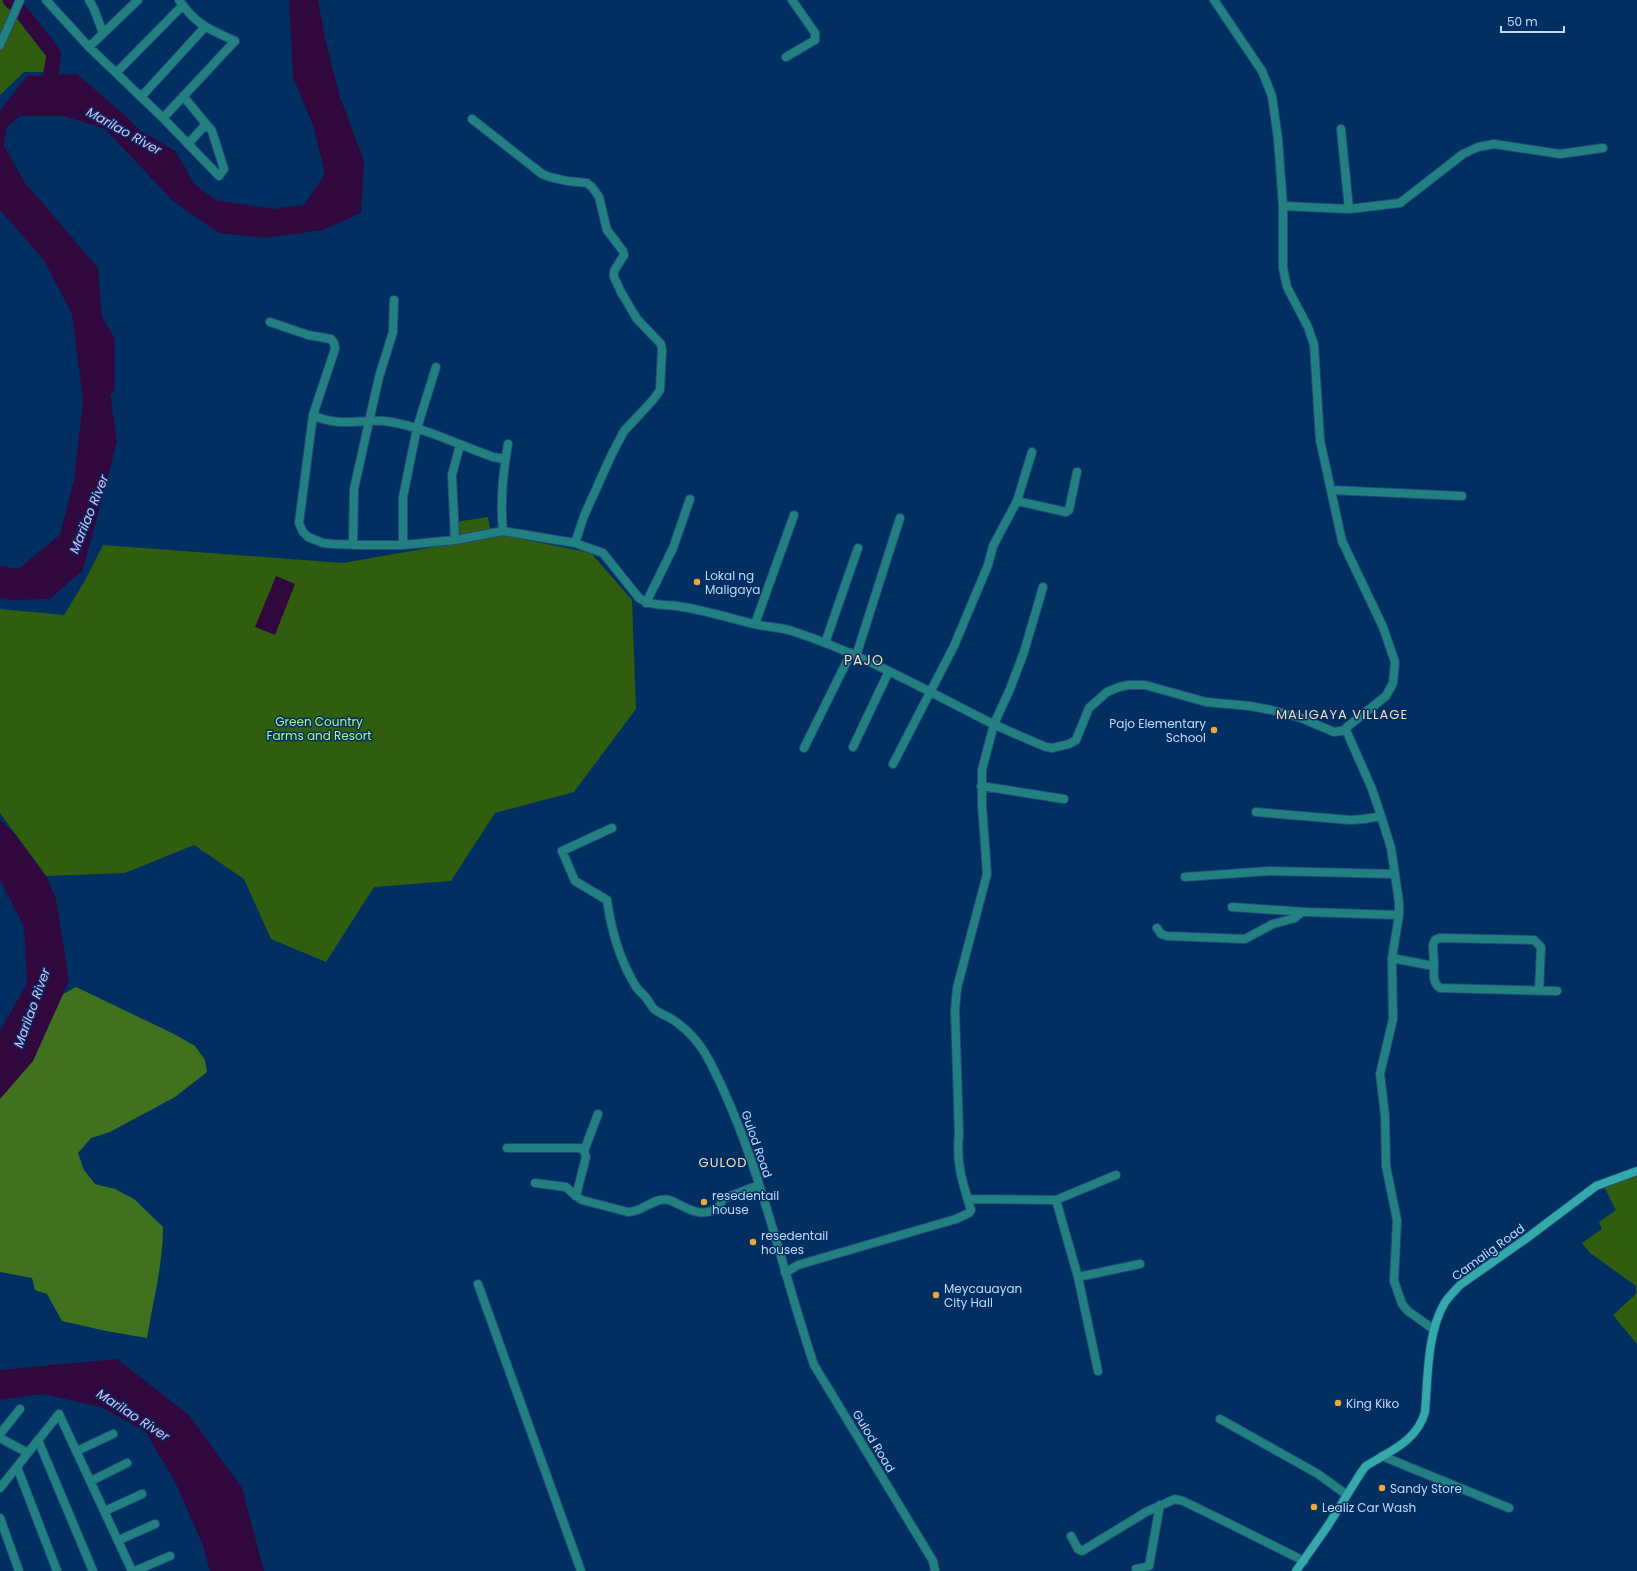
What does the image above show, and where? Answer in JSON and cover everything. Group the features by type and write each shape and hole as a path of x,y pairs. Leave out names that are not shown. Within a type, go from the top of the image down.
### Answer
{"main road":[{"name":"Camalig Road","path":"1296,1571 1366,1466 1410,1438 1422,1421 1425,1412 1434,1328 1445,1303 1460,1285 1527,1238 1596,1186 1637,1171"}],"street":[{"path":"0,45 3,29 20,0"},
{"path":"46,0 89,47 163,118 219,176 224,169 212,131 183,96"},
{"path":"89,0 94,9 102,33"},
{"path":"89,47 138,0"},
{"path":"786,58 815,40 816,36 792,0"},
{"path":"270,322 308,335 331,339 334,344 335,349 312,415 300,523 303,532 308,537 323,543 353,545 403,545 455,540 503,532 575,542 603,552 639,598 646,603 681,606 754,624 790,630 853,654 931,691 994,724 1046,747 1052,748 1069,744 1076,740 1089,708 1107,692 1119,686 1145,685 1206,702 1250,706 1294,716 1334,732 1346,730 1347,727 1386,696 1393,683 1394,662 1383,627 1342,542 1320,440 1314,345 1308,327 1286,287 1283,268 1283,206 1278,139 1272,96 1262,71 1214,0"},
{"path":"116,73 181,2 190,15 205,27 235,41 163,118"},
{"path":"141,97 205,27"},
{"path":"472,119 542,174 562,180 587,183 596,190 607,230 623,251 624,255 614,271 614,277 637,319 657,340 662,350 660,390 653,400 624,431 584,516 575,542"},
{"path":"188,144 206,124"},
{"path":"1341,129 1349,209"},
{"path":"1283,206 1349,209 1404,202 1463,154 1478,147 1494,144 1560,154 1603,148"},
{"path":"353,545 354,489 379,376 393,332 394,300"},
{"path":"403,545 403,497 417,428 436,367"},
{"path":"312,415 335,422 384,421 417,428 492,457 505,460"},
{"path":"503,532 502,522 505,460 508,444"},
{"path":"455,540 452,475 460,445"},
{"path":"893,764 954,646 988,565 993,546 1001,529 1018,501 1032,452"},
{"path":"1018,501 1066,512 1068,510 1077,472"},
{"path":"1331,490 1462,496"},
{"path":"646,603 673,548 690,499"},
{"path":"754,624 794,515"},
{"path":"804,748 853,654 900,518"},
{"path":"825,643 858,548"},
{"path":"785,1273 798,1264 956,1219 969,1213 971,1210 958,1166 957,1153 959,1134 955,1010 957,988 987,874 981,786 982,770 994,724 1010,689 1024,652 1043,587"},
{"path":"853,747 889,671"},
{"path":"1346,730 1372,789 1391,848 1399,902 1399,915 1392,958 1393,1019 1380,1074 1385,1115 1386,1166 1397,1220 1394,1281 1402,1304 1408,1311 1434,1328"},
{"path":"981,786 1064,800"},
{"path":"1256,812 1350,820 1381,816"},
{"name":"Gulod Road","path":"612,828 562,851 575,881 607,900 612,925 621,956 635,986 655,1010 675,1021 698,1043 710,1060 733,1110 759,1185 814,1365 933,1561 935,1571"},
{"path":"1185,877 1269,871 1395,874"},
{"path":"1232,907 1302,912 1399,915"},
{"path":"1158,928 1161,934 1167,936 1245,939 1274,924 1295,918 1302,912"},
{"path":"1539,991 1541,947 1534,940 1440,938 1435,940 1433,945 1434,981 1440,988 1539,991 1557,991"},
{"path":"1392,958 1428,965 1434,964"},
{"path":"576,1196 586,1157 584,1151 598,1114"},
{"path":"507,1148 579,1148 584,1151"},
{"path":"968,1199 1056,1200 1116,1174"},
{"path":"535,1183 566,1187 582,1200 628,1212 634,1212 656,1200 669,1200 694,1212 708,1213 718,1209 722,1200 725,1198 759,1185"},
{"path":"1056,1200 1078,1277 1098,1371"},
{"path":"1078,1277 1140,1264"},
{"path":"478,1284 582,1571"},
{"path":"0,1434 20,1409"},
{"path":"0,1488 59,1414 134,1571 170,1556"},
{"path":"1220,1419 1318,1474 1347,1495"},
{"path":"77,1451 113,1434"},
{"path":"0,1438 28,1453"},
{"path":"38,1440 93,1571"},
{"path":"1382,1456 1509,1508"},
{"path":"91,1481 127,1463"},
{"path":"17,1467 57,1571"},
{"path":"105,1511 142,1494"},
{"path":"1072,1536 1078,1549 1082,1551 1146,1512 1175,1499 1183,1501 1304,1561"},
{"path":"1136,1569 1149,1566 1160,1506"},
{"path":"0,1518 18,1571"},
{"path":"119,1540 155,1524"}],"green space":[{"path":"0,0 6,0 26,22 51,54 43,72 24,72 0,95"},
{"path":"488,517 491,533 458,539 455,522"},
{"name":"Green Country Farms and Resort","path":"502,535 591,553 632,600 636,709 574,792 495,813 451,881 374,887 326,962 271,939 244,879 194,845 125,873 46,876 0,813 0,609 64,615 86,579 103,545 343,563"},
{"path":"76,987 174,1034 195,1046 205,1060 207,1072 175,1097 110,1132 91,1138 78,1153 84,1170 95,1184 115,1189 134,1199 163,1227 160,1269 147,1338 62,1321 47,1294 35,1290 32,1278 0,1272 0,1085 54,999"},
{"path":"1637,1171 1637,1344 1613,1315 1636,1294 1636,1286 1590,1253 1582,1243 1602,1229 1599,1222 1616,1210 1602,1183"}],"water":[{"path":"289,0 318,0 325,39 340,97 364,161 361,213 323,230 265,238 219,233 174,202 105,129 64,116 20,116 7,127 0,167 0,111 27,76 77,74 127,117 177,170 215,200 273,209 304,205 325,174 314,128 293,77"},
{"path":"0,167 29,187 98,268 105,356 117,442 83,570 50,599 12,600 0,598 0,566 18,569 60,535 74,480 83,401 72,314 43,259 0,210"},
{"path":"276,576 295,584 275,635 255,627"},
{"path":"0,820 15,834 46,876 56,899 69,981 33,1061 0,1099 0,1031 27,983 24,927 0,880"},
{"path":"117,1359 189,1415 242,1488 264,1571 210,1571 202,1543 175,1482 145,1431 101,1407 43,1394 0,1400 0,1370"}],"waterway":[{"path":"10,0 13,3"},
{"path":"22,13 54,54 48,94"},
{"name":"Marilao River","path":"140,139 170,157 189,189"},
{"name":"Marilao River","path":"0,154 22,193"},
{"name":"Marilao River","path":"94,318 107,340 107,388"}],"place":[{"name":"Lokal ng Maligaya","path":"697,582"},
{"name":"Pajo Elementary School","path":"1214,730"},
{"name":"resedentail house","path":"704,1202"},
{"name":"resedentail houses","path":"753,1242"},
{"name":"Meycauayan City Hall","path":"936,1295"},
{"name":"King Kiko","path":"1338,1403"},
{"name":"Sandy Store","path":"1382,1488"},
{"name":"Lealiz Car Wash","path":"1314,1507"}],"district":[{"name":"PAJO","path":"864,660"},
{"name":"MALIGAYA VILLAGE","path":"1342,714"},
{"name":"GULOD","path":"723,1162"}]}
